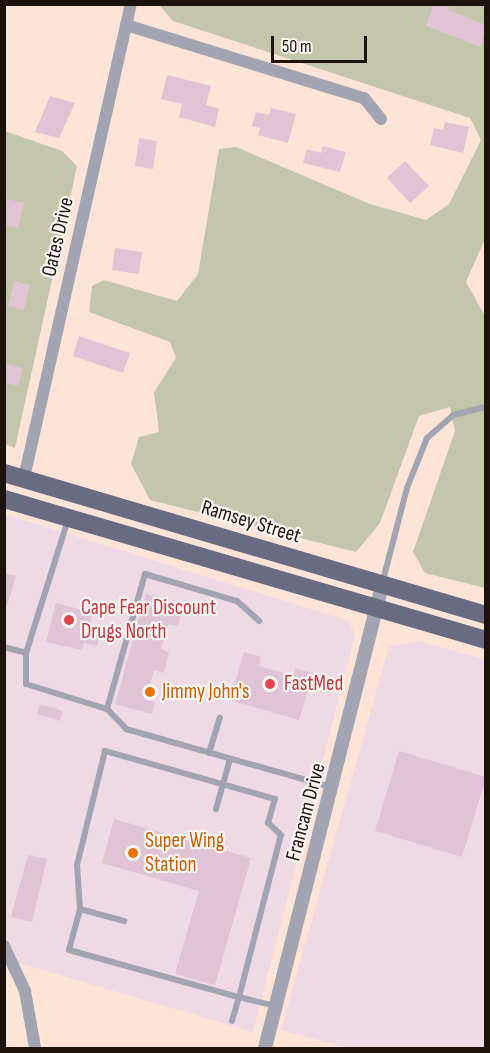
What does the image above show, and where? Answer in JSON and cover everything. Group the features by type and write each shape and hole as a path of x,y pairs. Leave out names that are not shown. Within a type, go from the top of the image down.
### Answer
{"main road":[{"name":"Ramsey Street","path":"4,473 486,615"},
{"path":"4,499 69,516 486,640"}],"street":[{"name":"Oates Drive","path":"24,478 131,4"},
{"path":"126,25 364,98 381,119"},
{"name":"Francam Drive","path":"266,1048 334,788 382,585"},
{"path":"4,946 25,991 35,1048"}],"lane":[{"path":"382,585 406,488 427,438 453,415 486,407"},
{"path":"69,516 26,653 26,684 107,709 126,729 334,788"},
{"path":"107,709 145,574 237,601 259,621"},
{"path":"4,647 26,653"},
{"path":"209,753 220,718"},
{"path":"232,1021 239,997 281,835 268,823 275,800 105,751 77,865 80,909 69,950 239,997 276,1006"},
{"path":"216,809 231,759"},
{"path":"80,909 124,921"}],"shaded area":[{"path":"4,514 349,621 355,635 253,1032 5,959"},
{"path":"419,641 485,660 485,1048 348,1048 281,1030 389,646"}],"green space":[{"path":"159,5 485,5 485,239 466,282 485,316 485,588 425,573 413,552 455,431 450,407 419,416 380,523 356,552 150,500 131,464 139,437 159,432 154,392 176,358 170,342 89,312 92,286 104,280 177,301 198,274 219,149 236,147 370,204 426,220 449,204 481,140 470,118 173,21"},
{"path":"5,131 62,151 77,166 15,448 5,444"}],"building":[{"path":"434,4 450,4 448,10 486,25 481,47 426,26"},
{"path":"167,75 211,86 206,105 219,109 215,127 179,117 182,104 161,99"},
{"path":"50,96 75,103 59,138 35,132"},
{"path":"271,108 296,114 288,143 258,135 260,128 252,126 256,112 269,115"},
{"path":"445,122 469,127 463,153 430,145 434,128 443,130"},
{"path":"139,138 157,141 153,169 135,166"},
{"path":"323,146 346,152 340,172 303,163 307,149 321,153"},
{"path":"405,161 429,186 410,203 387,178"},
{"path":"7,199 24,203 18,228 4,225"},
{"path":"115,248 142,252 139,274 112,270"},
{"path":"14,281 30,285 24,310 8,306"},
{"path":"79,336 130,353 123,373 73,356"},
{"path":"4,364 22,368 18,386 4,383"},
{"path":"4,573 16,576 7,606 4,606"},
{"path":"146,594 184,605 178,626 168,624 161,649 169,652 164,673 154,670 146,699 155,702 152,714 115,704"},
{"path":"56,603 93,613 90,625 102,628 97,646 84,642 82,650 46,642"},
{"path":"244,652 261,657 259,666 293,676 296,668 313,673 299,720 230,700"},
{"path":"40,704 63,711 60,721 37,714"},
{"path":"399,751 486,777 462,857 375,831"},
{"path":"114,819 251,858 215,985 175,974 199,891 102,863"},
{"path":"28,855 47,859 32,922 11,917"}],"place":[{"name":"Cape Fear Discount Drugs North","path":"69,620"},
{"name":"FastMed","path":"270,684"},
{"name":"Jimmy John's","path":"150,692"},
{"name":"Super Wing Station","path":"133,853"}]}
